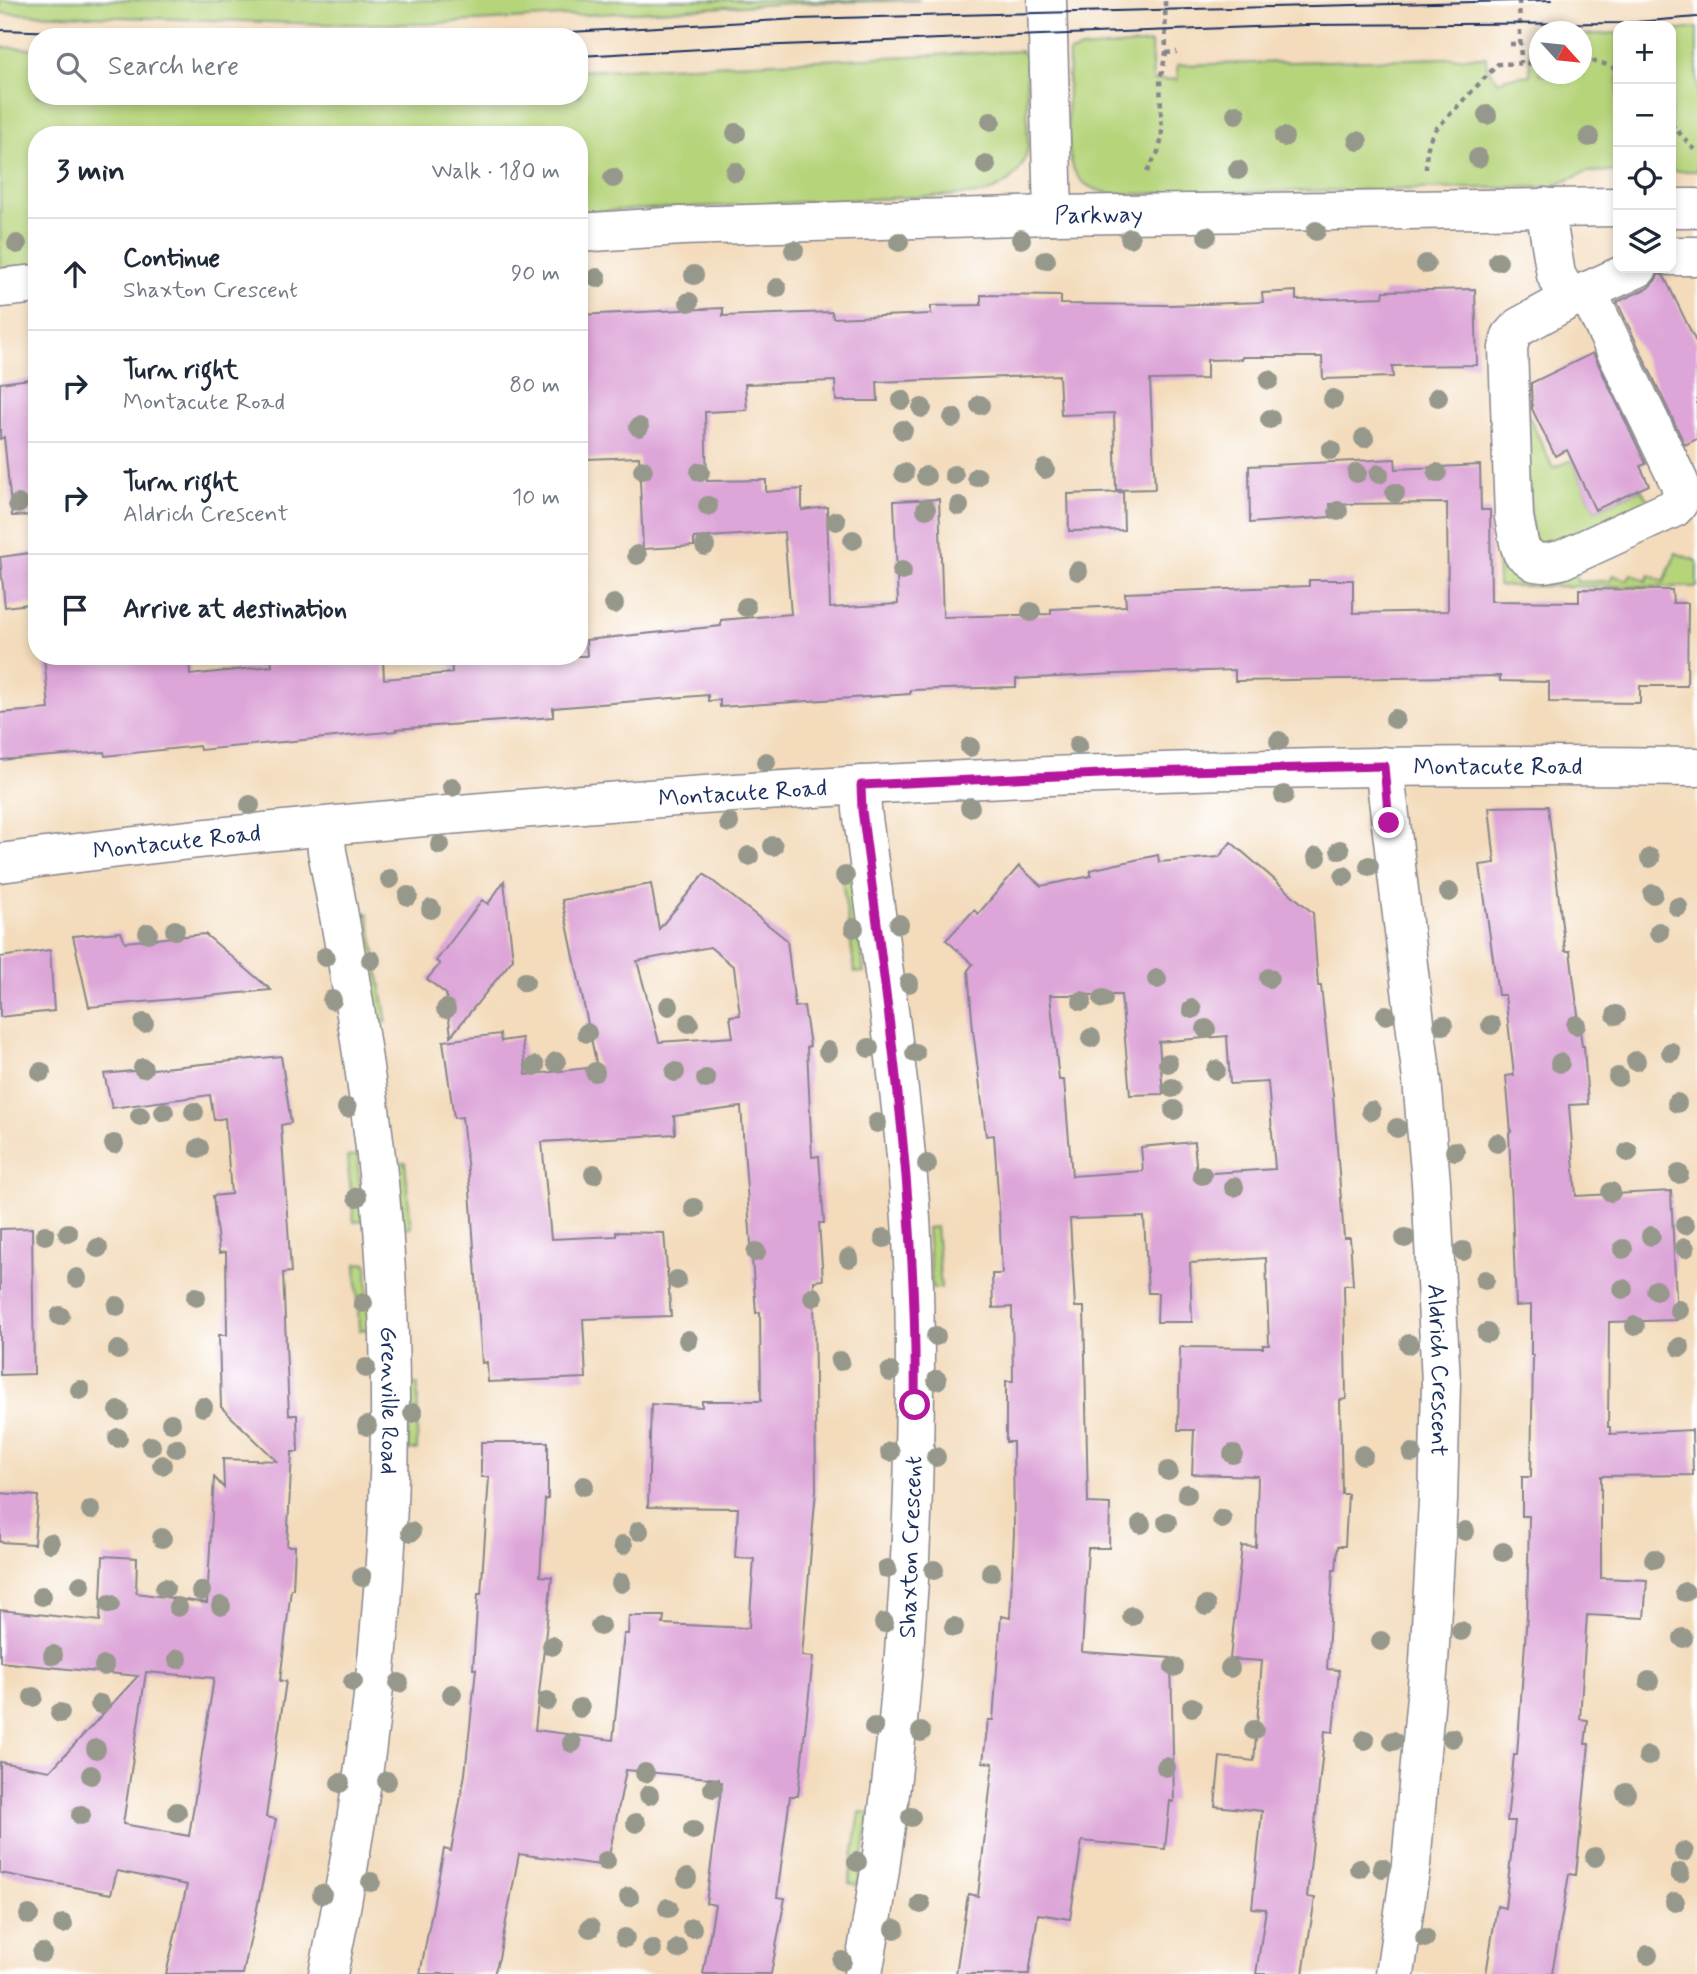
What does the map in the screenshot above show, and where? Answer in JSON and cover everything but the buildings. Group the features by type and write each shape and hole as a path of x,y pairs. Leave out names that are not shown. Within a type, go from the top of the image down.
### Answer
{"street":[{"path":"1047,0 1053,215"},
{"path":"1545,207 1556,275 1578,295 1685,459 1679,504 1674,509 1561,560 1535,562 1522,552 1514,517 1508,348 1511,336 1519,327 1578,295 1627,273"},
{"name":"Parkway","path":"588,232 681,226 1053,215 1613,207"},
{"path":"1676,208 1697,208"},
{"path":"1676,256 1697,256"},
{"path":"0,288 28,285"},
{"name":"Montacute Road","path":"0,863 482,811 861,785 1145,772 1384,766 1697,767"},
{"name":"Aldrich Crescent","path":"1384,766 1422,1080 1431,1182 1441,1396 1429,1662 1411,1864 1395,1974"},
{"name":"Shaxton Crescent","path":"861,785 908,1178 915,1299 909,1600 902,1698 890,1800 863,1974"},
{"name":"Grenville Road","path":"325,827 361,1036 379,1184 387,1299 390,1417 387,1533 373,1705 354,1842 328,1974"}],"path":[{"path":"1137,213 1136,193 1158,152 1162,138 1160,80 1166,52 1165,0"},
{"path":"1519,0 1521,63"},
{"path":"1510,44 1521,44"},
{"path":"1166,52 1177,52"},
{"path":"1592,62 1613,68"},
{"path":"1425,208 1426,151 1434,130 1498,64 1529,63"},
{"path":"1676,129 1697,152"}],"green space":[{"path":"0,0 920,0 798,3 421,24 328,24 0,13"},
{"path":"1697,28 1697,171 1676,171 1676,30"},
{"path":"1613,33 1613,171 1587,172 1551,187 1113,194 1087,185 1076,174 1072,164 1068,134 1069,53 1081,49 1151,43 1153,81 1178,79 1177,65 1486,57 1487,68 1499,82 1506,78 1529,75 1529,84 1592,84 1592,34"},
{"path":"0,47 28,49 28,105 588,105 588,71 1021,51 1026,57 1026,156 1013,177 1000,187 983,194 588,212 588,126 28,126 28,265 0,269"},
{"path":"1522,402 1553,468 1572,460 1595,510 1641,489 1650,504 1544,547 1533,539"},
{"path":"1497,512 1576,571 1577,582 1610,581 1613,575 1627,580 1631,574 1646,581 1649,575 1664,582 1676,553 1697,561 1697,587 1498,586"},
{"path":"850,871 864,972 855,973 841,872"},
{"path":"368,913 387,1022 378,1023 358,915"},
{"path":"357,1155 363,1221 354,1222 347,1157"},
{"path":"405,1162 411,1227 402,1228 396,1163"},
{"path":"936,1227 941,1288 932,1288 927,1228"},
{"path":"367,1263 369,1329 359,1330 356,1264"},
{"path":"408,1384 418,1384 417,1450 408,1450"},
{"path":"860,1812 870,1813 858,1885 849,1883"}],"tram line":[{"path":"588,31 798,19 1552,0"},
{"path":"588,55 755,46 1305,25 1624,23 1697,17"},
{"path":"0,30 28,31"}],"route":[{"path":"915,1405 915,1299 908,1178 861,785 1145,772 1384,766 1389,823"}]}
